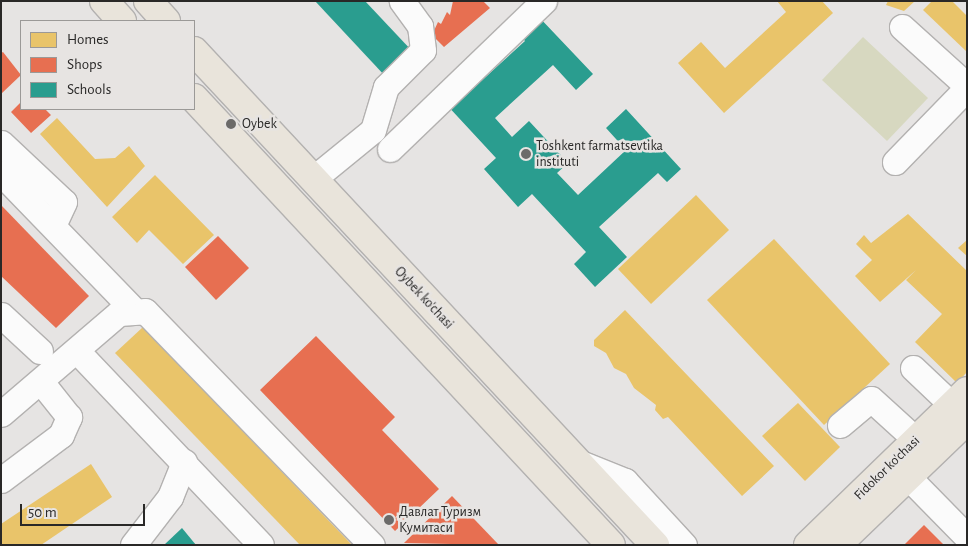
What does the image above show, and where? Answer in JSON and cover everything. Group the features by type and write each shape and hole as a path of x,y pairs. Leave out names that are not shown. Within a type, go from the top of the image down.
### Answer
{"main road":[{"path":"104,1 121,20"},
{"path":"148,1 165,20"},
{"name":"Oybek ko'chasi","path":"195,52 655,545"},
{"path":"195,99 610,545"},
{"name":"Fidokor ko'chasi","path":"808,545 916,440 962,406"},
{"name":"Fidokor ko'chasi","path":"837,545 908,477 962,406"}],"lane":[{"path":"313,179 372,130 386,87 422,50 420,26 402,1"},
{"path":"390,148 544,1"},
{"path":"895,162 967,87 902,27"},
{"path":"1,143 64,202 53,226"},
{"path":"1,173 132,309"},
{"path":"1,414 42,383 119,313 132,309 146,311 372,545"},
{"path":"1,315 40,351"},
{"path":"77,350 261,545"},
{"path":"913,368 962,406"},
{"path":"1,480 61,435 69,417 42,383"},
{"path":"840,425 871,399 916,440"},
{"path":"133,545 170,497 184,462"},
{"path":"578,462 626,481 684,545"},
{"path":"908,477 967,537"}],"green space":[{"path":"863,37 928,98 887,141 822,80"}],"building: Homes":[{"path":"777,1 822,1 833,13 724,113 678,63 701,42 725,68 786,12"},
{"path":"888,1 915,1 904,11 886,5"},
{"path":"932,1 952,1 967,16 967,52 923,10"},
{"path":"57,118 95,159 115,158 129,146 145,166 107,207 40,134"},
{"path":"155,175 214,235 183,264 149,230 137,243 112,217"},
{"path":"696,195 729,230 651,304 618,269"},
{"path":"908,214 967,271 967,372 957,383 915,342 942,314 906,280 916,270 880,302 855,276 872,260 856,244 864,235 871,243"},
{"path":"774,239 890,364 824,425 707,300"},
{"path":"967,240 967,256 958,248"},
{"path":"625,310 774,466 742,496 668,417 663,419 655,410 656,405 634,388 626,374 614,368 606,353 594,346 594,340"},
{"path":"143,327 352,545 300,545 115,353"},
{"path":"798,403 840,447 805,481 762,436"},
{"path":"91,464 112,497 41,545 1,545 1,524"}],"building: Shops":[{"path":"453,1 483,1 490,8 444,47 432,35 438,22 441,24 447,12 450,15"},
{"path":"3,52 20,76 1,94 1,53"},
{"path":"20,103 20,110 46,110 51,115 31,133 11,112"},
{"path":"1,205 89,296 56,328 1,276"},
{"path":"218,236 249,268 216,300 185,267"},
{"path":"316,336 395,417 382,430 439,489 395,531 260,390"},
{"path":"452,496 499,545 404,543"},
{"path":"924,525 944,545 904,545"}],"building: Schools":[{"path":"315,1 365,1 413,52 386,77"},
{"name":"Toshkent farmatsevtika instituti","path":"537,15 593,74 576,90 553,65 495,118 512,137 529,121 568,163 557,173 578,195 626,150 606,128 626,109 681,169 667,182 658,173 599,227 627,257 595,287 574,264 586,252 532,194 518,207 484,169 496,158 445,103 461,88 467,94 525,41 518,33"},
{"path":"182,528 196,545 164,545"}],"place":[{"name":"Oybek","path":"231,124"},
{"name":"Toshkent farmatsevtika instituti","path":"526,154"},
{"name":"Давлат Туризм Кумитаси","path":"389,520"}]}
